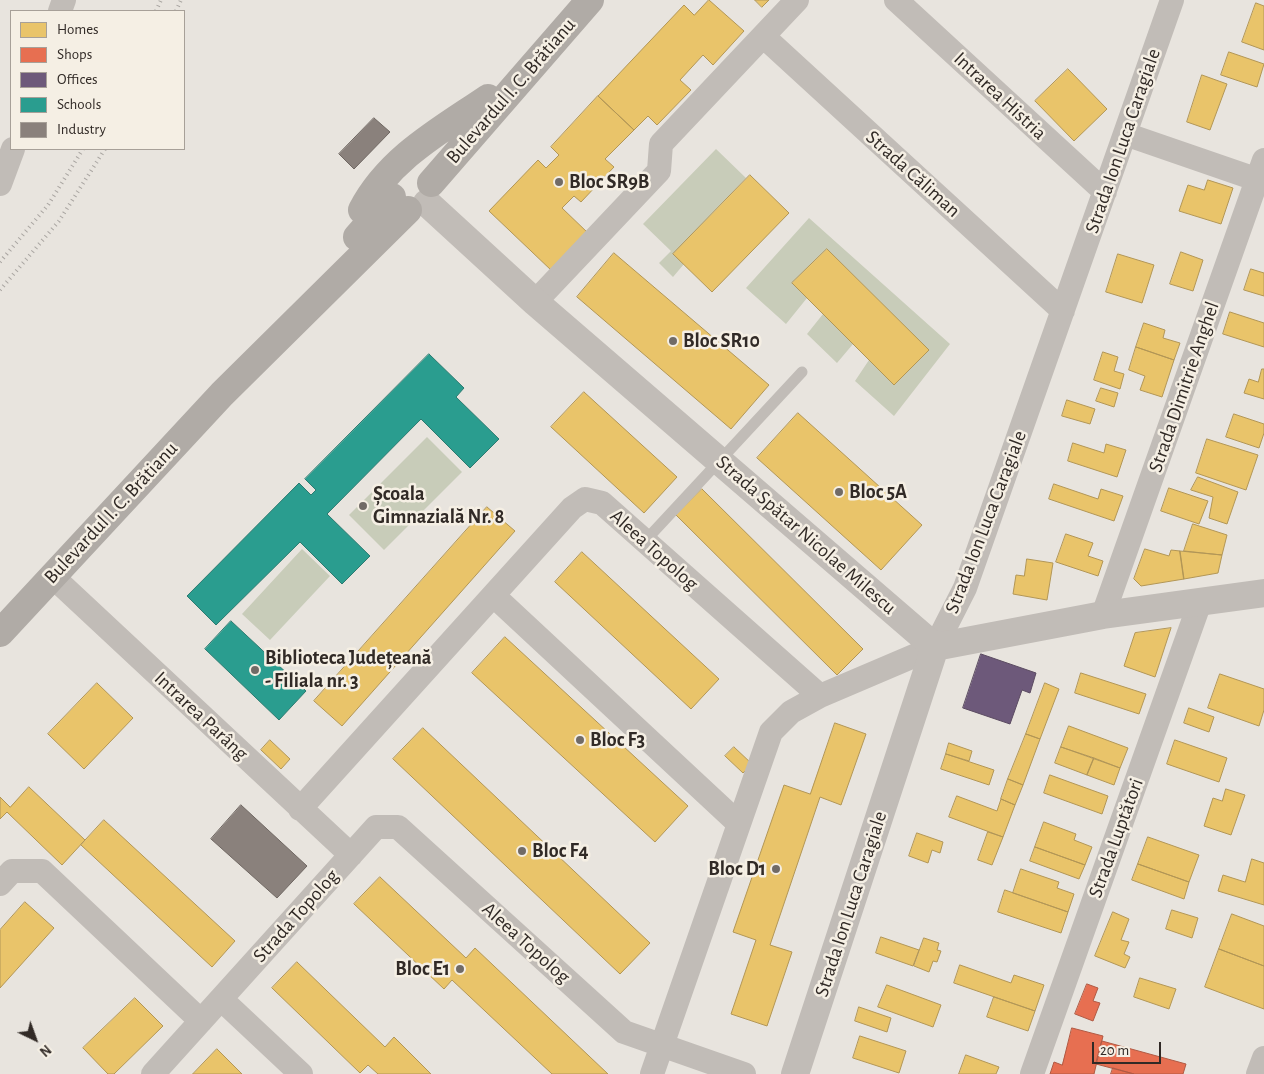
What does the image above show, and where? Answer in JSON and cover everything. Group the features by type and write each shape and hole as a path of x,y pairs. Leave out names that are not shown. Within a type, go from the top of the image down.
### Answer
{"main road":[{"name":"Bulevardul I. C. Brătianu","path":"222,394 332,267 415,193 488,98 586,0"},
{"name":"Bulevardul I. C. Brătianu","path":"0,633 222,394 415,193 590,0"},
{"path":"332,267 366,202 389,171 415,147 488,98"}],"street":[{"path":"535,302 659,171 661,144 797,0"},
{"name":"Intrarea Histria","path":"896,0 1104,192"},
{"name":"Strada Ion Luca Caragiale","path":"795,1074 935,647 965,588 1172,0"},
{"name":"Strada Căliman","path":"763,36 1063,311"},
{"path":"1125,134 1262,174"},
{"path":"0,184 13,150"},
{"name":"Strada Dimitrie Anghel","path":"1104,615 1262,174"},
{"name":"Strada Spătar Nicolae Milescu","path":"415,193 535,302 935,647"},
{"name":"Aleea Topolog","path":"300,809 572,508 584,499 602,504 820,696"},
{"name":"Intrarea Parâng","path":"52,576 351,855"},
{"path":"652,1074 771,732 791,712 820,696 935,647 1104,615 1264,593"},
{"path":"494,596 739,824"},
{"name":"Strada Luptători","path":"1032,1074 1200,602"},
{"name":"Strada Topolog","path":"153,1074 376,827 398,827"},
{"name":"Aleea Topolog","path":"398,827 624,1032 744,1074"},
{"path":"0,884 12,871 42,871 201,1021"},
{"path":"221,999 301,1074"},
{"path":"1258,1074 1264,1058"}],"lane":[{"path":"644,541 802,372"}],"green space":[{"path":"716,149 746,178 674,254 684,264 673,277 659,263 671,251 643,224"},
{"path":"809,218 950,344 894,416 855,381 869,360 928,350 827,249 792,283 807,298 786,324 746,288"},
{"path":"823,314 853,344 837,363 807,334"},
{"path":"427,437 462,472 384,550 349,515"},
{"path":"302,549 330,576 270,640 242,614"}],"building: Homes":[{"path":"709,0 744,31 713,65 703,55 680,80 691,90 657,125 648,116 634,130 598,96 684,5 694,15"},
{"path":"755,0 769,0 762,7"},
{"path":"1256,3 1264,6 1264,50 1242,42"},
{"path":"1229,52 1264,64 1257,87 1221,75"},
{"path":"1068,69 1107,109 1074,141 1035,101"},
{"path":"1202,75 1227,84 1210,130 1187,122"},
{"name":"Bloc SR9B","path":"598,96 634,130 605,159 614,167 581,202 574,196 562,208 588,233 552,271 489,211 538,160 546,168 559,155 551,147"},
{"path":"750,175 789,213 712,292 673,254"},
{"path":"1208,180 1233,188 1221,224 1179,211 1188,185 1204,190"},
{"path":"827,249 929,350 894,385 792,283"},
{"path":"1181,252 1203,260 1193,291 1170,284"},
{"name":"Bloc SR10","path":"614,253 769,385 731,429 577,297"},
{"path":"1118,254 1154,265 1142,303 1106,292"},
{"path":"1251,269 1264,273 1264,296 1244,290"},
{"path":"1230,312 1264,323 1264,347 1223,334"},
{"path":"1144,323 1165,330 1163,338 1180,343 1174,360 1136,347"},
{"path":"1136,347 1174,360 1162,397 1140,390 1145,376 1129,370"},
{"path":"1103,352 1118,357 1114,371 1124,374 1120,389 1094,380"},
{"path":"1262,369 1264,369 1264,399 1244,393 1249,379 1258,382"},
{"path":"1101,388 1118,393 1114,407 1096,401"},
{"path":"584,392 677,477 644,513 551,427"},
{"path":"1067,400 1095,409 1090,424 1062,416"},
{"name":"Bloc 5A","path":"798,413 922,525 881,570 757,458"},
{"path":"1234,414 1264,424 1264,433 1259,448 1226,437"},
{"path":"1207,439 1258,455 1246,490 1196,473"},
{"path":"1073,443 1104,453 1106,444 1126,450 1117,477 1068,461"},
{"path":"1198,477 1238,492 1227,524 1209,518 1213,497 1191,490"},
{"path":"1054,484 1098,499 1101,489 1123,496 1114,521 1049,499"},
{"path":"1169,488 1208,501 1199,524 1161,511"},
{"path":"702,489 863,649 837,675 676,515"},
{"path":"487,507 515,531 342,726 314,701"},
{"path":"1193,524 1227,535 1222,555 1184,551"},
{"path":"1066,534 1093,543 1088,556 1103,561 1098,576 1056,562"},
{"path":"1145,549 1169,556 1171,550 1180,551 1184,579 1141,586 1134,579"},
{"path":"1180,551 1222,555 1218,573 1184,579"},
{"path":"582,552 719,679 691,709 555,582"},
{"path":"1027,559 1053,563 1047,600 1013,594 1016,575 1024,576"},
{"path":"1171,628 1155,677 1124,666 1135,633"},
{"name":"Bloc F3","path":"505,637 688,806 655,842 472,673"},
{"path":"1081,673 1146,694 1139,714 1075,693"},
{"path":"1220,674 1264,689 1264,710 1259,726 1208,708"},
{"path":"97,683 133,718 84,769 48,734"},
{"path":"1045,683 1059,689 1040,739 1026,734"},
{"path":"1189,708 1214,717 1209,732 1184,723"},
{"name":"Bloc D1","path":"835,723 866,734 841,805 820,797 770,945 792,952 767,1026 731,1014 756,940 733,932 784,785 810,794"},
{"path":"1069,726 1128,748 1120,768 1061,747"},
{"name":"Bloc F4","path":"423,728 650,943 620,974 393,759"},
{"path":"1026,734 1040,739 1023,785 1008,779"},
{"path":"270,740 290,759 281,769 261,750"},
{"path":"1175,740 1227,758 1219,782 1167,764"},
{"path":"949,743 972,751 969,761 946,754"},
{"path":"734,747 752,764 743,773 725,756"},
{"path":"1061,747 1094,758 1087,775 1055,763"},
{"path":"946,754 994,770 989,785 941,769"},
{"path":"1094,758 1120,768 1114,785 1087,775"},
{"path":"1050,775 1108,796 1102,814 1044,793"},
{"path":"1008,779 1023,785 1015,805 1001,799"},
{"path":"29,787 85,840 62,865 7,812 0,819 0,797 10,807"},
{"path":"1226,789 1245,795 1231,835 1204,826 1213,798 1222,801"},
{"path":"957,796 997,811 1001,799 1015,805 1003,837 949,817"},
{"path":"104,820 235,941 212,967 81,845"},
{"path":"1044,822 1076,834 1074,840 1092,847 1085,865 1035,847"},
{"path":"988,832 1003,837 992,865 978,860"},
{"path":"917,833 943,842 940,853 932,850 928,863 909,856"},
{"path":"1148,837 1199,855 1189,882 1138,864"},
{"path":"1035,847 1085,865 1079,879 1030,861"},
{"path":"1252,859 1264,863 1264,905 1218,891 1223,875 1245,882"},
{"path":"1138,864 1189,882 1184,899 1132,880"},
{"path":"1021,869 1059,882 1057,888 1074,894 1068,912 1013,893"},
{"name":"Bloc E1","path":"380,877 466,958 475,948 608,1074 552,1074 452,980 444,989 354,904"},
{"path":"1005,890 1068,912 1061,933 998,912"},
{"path":"25,902 54,928 0,988 0,930"},
{"path":"1172,910 1198,918 1192,938 1166,929"},
{"path":"1113,912 1129,919 1121,940 1129,942 1124,954 1130,957 1125,968 1095,956"},
{"path":"1232,914 1264,926 1264,966 1219,949"},
{"path":"881,937 919,950 913,966 876,953"},
{"path":"924,938 939,943 937,950 941,951 937,962 933,961 929,972 914,966"},
{"path":"1219,949 1264,966 1264,1009 1205,987"},
{"path":"297,962 385,1047 394,1037 431,1074 378,1074 368,1065 360,1073 272,988"},
{"path":"960,965 1011,983 1014,975 1044,985 1035,1011 954,983"},
{"path":"1140,978 1176,989 1169,1009 1134,997"},
{"path":"887,985 941,1005 933,1027 878,1007"},
{"path":"994,997 1035,1011 1028,1031 987,1017"},
{"path":"135,998 163,1026 114,1074 108,1074 83,1048"},
{"path":"859,1007 891,1018 887,1032 855,1021"},
{"path":"860,1036 906,1051 899,1073 853,1058"},
{"path":"217,1049 242,1074 193,1074"},
{"path":"966,1055 999,1067 996,1074 959,1074"}],"building: Shops":[{"path":"1087,984 1098,988 1093,1001 1100,1003 1093,1021 1075,1014"},
{"path":"1072,1028 1103,1036 1094,1074 1050,1074 1054,1062 1062,1065"},
{"path":"1102,1041 1186,1064 1183,1074 1134,1074 1096,1064"},
{"path":"1113,1068 1134,1074 1111,1074"}],"building: Offices":[{"path":"981,654 1036,673 1030,693 1022,690 1010,724 963,708"}],"building: Schools":[{"path":"429,354 464,388 456,397 499,439 470,468 421,419 327,514 370,556 342,584 300,542 216,625 187,596 299,483 311,495 316,490 305,479"},
{"name":"Biblioteca Județeană - Filiala nr. 3","path":"231,621 306,691 279,720 205,649"}],"building: Industry":[{"path":"374,118 390,132 354,169 339,154"},
{"path":"241,805 307,866 277,898 211,839"}],"railway":[{"path":"156,10 161,0"},
{"path":"176,10 181,0"},
{"path":"0,262 48,205 82,150"},
{"path":"0,290 59,221 104,150"}],"place":[{"name":"Bloc SR9B","path":"559,182"},
{"name":"Bloc SR10","path":"673,341"},
{"name":"Bloc 5A","path":"839,492"},
{"name":"Școala Gimnazială Nr. 8","path":"363,506"},
{"name":"Biblioteca Județeană - Filiala nr. 3","path":"255,670"},
{"name":"Bloc F3","path":"580,740"},
{"name":"Bloc F4","path":"522,851"},
{"name":"Bloc D1","path":"776,869"},
{"name":"Bloc E1","path":"460,969"}]}
